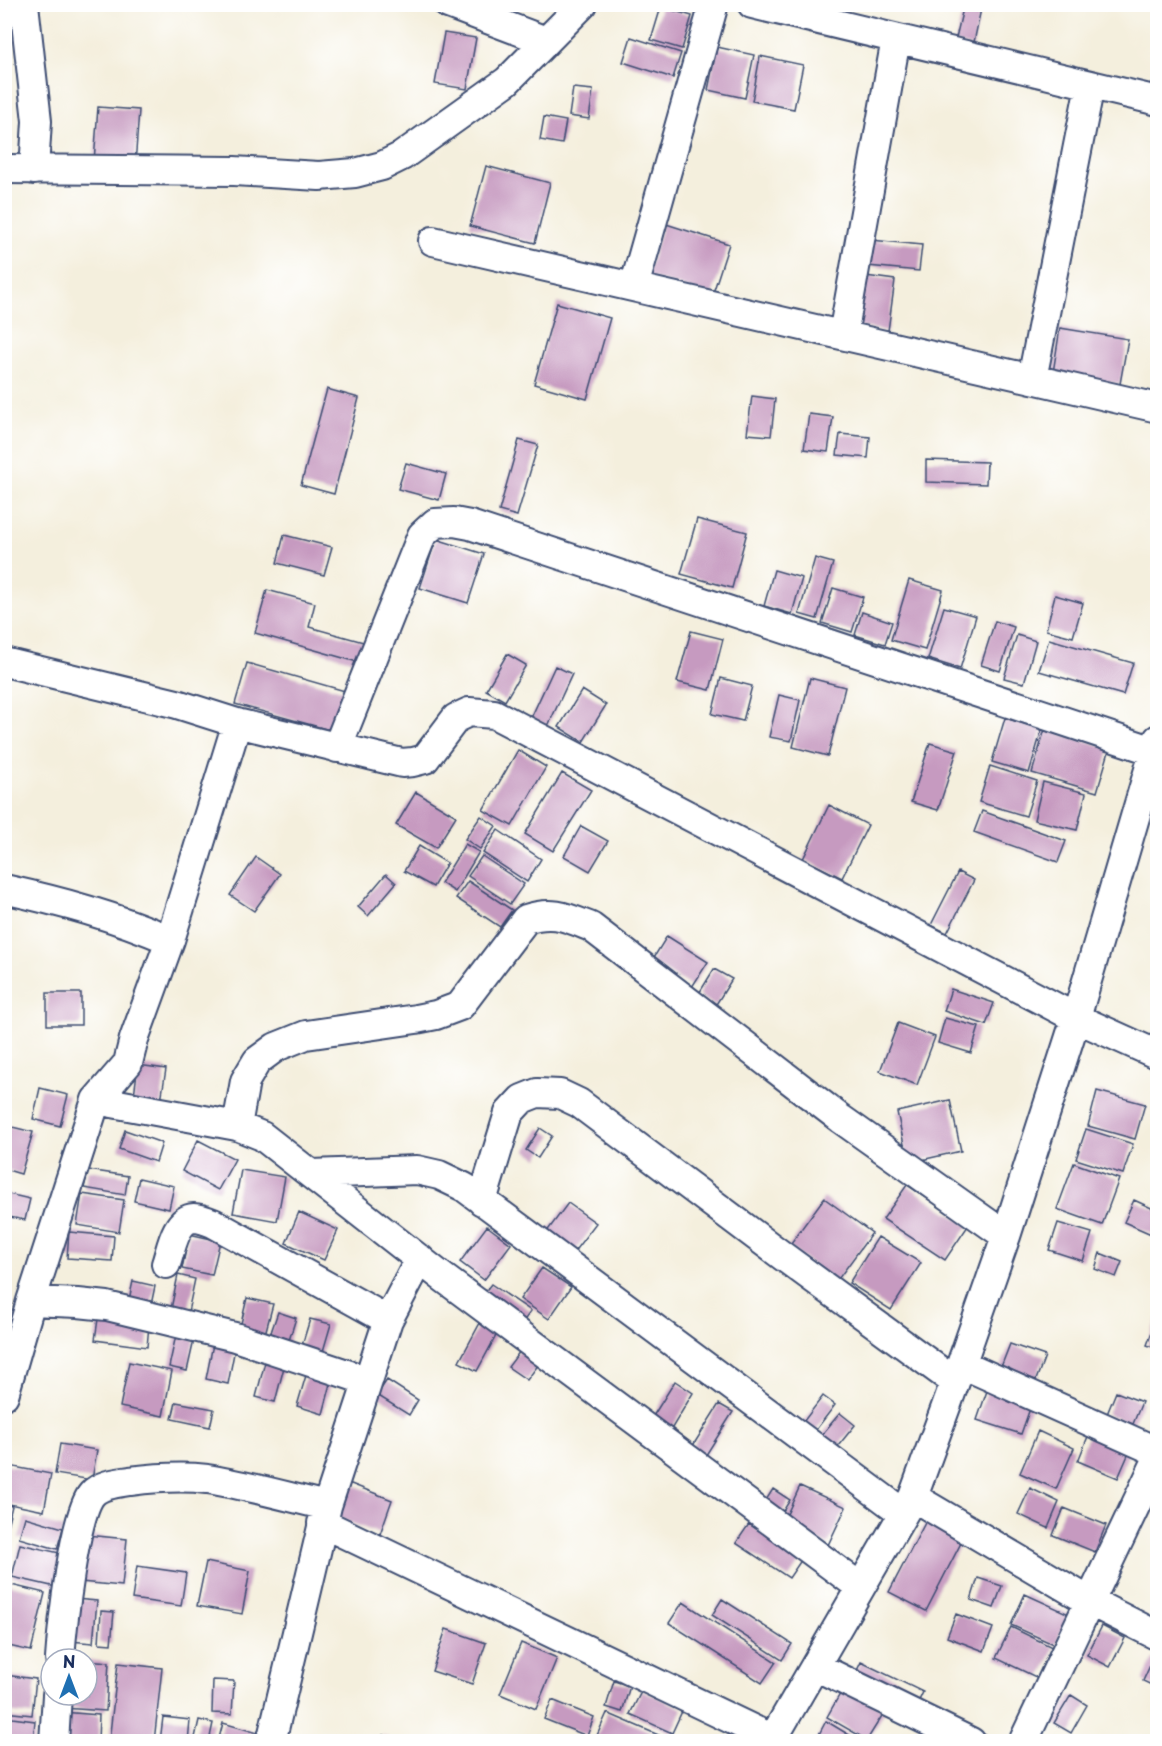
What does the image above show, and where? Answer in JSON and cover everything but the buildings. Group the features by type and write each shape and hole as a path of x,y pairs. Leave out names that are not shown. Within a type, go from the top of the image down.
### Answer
{"street":[{"path":"24,4 37,121 34,170"},
{"path":"448,4 546,41"},
{"path":"4,170 234,171 319,176 355,173 382,166 402,156 507,81 583,4"},
{"path":"634,288 714,4"},
{"path":"752,4 1158,101"},
{"path":"843,336 896,39"},
{"path":"1032,379 1090,85"},
{"path":"433,241 1158,408"},
{"path":"61,1647 62,1619 82,1512 91,1494 113,1484 150,1478 207,1479 325,1514 772,1740 908,1505 1006,1236 1076,1018 1156,745 470,525 454,522 435,523 422,535 337,748"},
{"path":"4,662 177,704 237,723 402,763 425,759 456,718 469,712 494,714 1076,1018 1158,1055"},
{"path":"4,1395 12,1341 31,1301 96,1100 128,1063 134,1039 170,940 237,723"},
{"path":"4,889 68,903 126,921 170,940"},
{"path":"237,1126 245,1081 256,1060 276,1047 306,1035 416,1019 436,1015 460,1006 526,919 542,914 562,915 591,927 841,1119 1006,1236"},
{"path":"482,1201 509,1113 522,1099 537,1093 560,1094 579,1103 783,1257 958,1373 1158,1452"},
{"path":"96,1100 237,1126 262,1136 420,1259 860,1587"},
{"path":"312,1174 417,1170 439,1175 464,1187 908,1505 1158,1636"},
{"path":"166,1264 176,1233 182,1223 194,1218 213,1223 388,1320"},
{"path":"271,1742 325,1514 388,1320 420,1259"},
{"path":"31,1301 107,1306 235,1337 368,1381"},
{"path":"1023,1742 1158,1458"},
{"path":"815,1666 971,1742"},
{"path":"54,1742 56,1707"}]}
